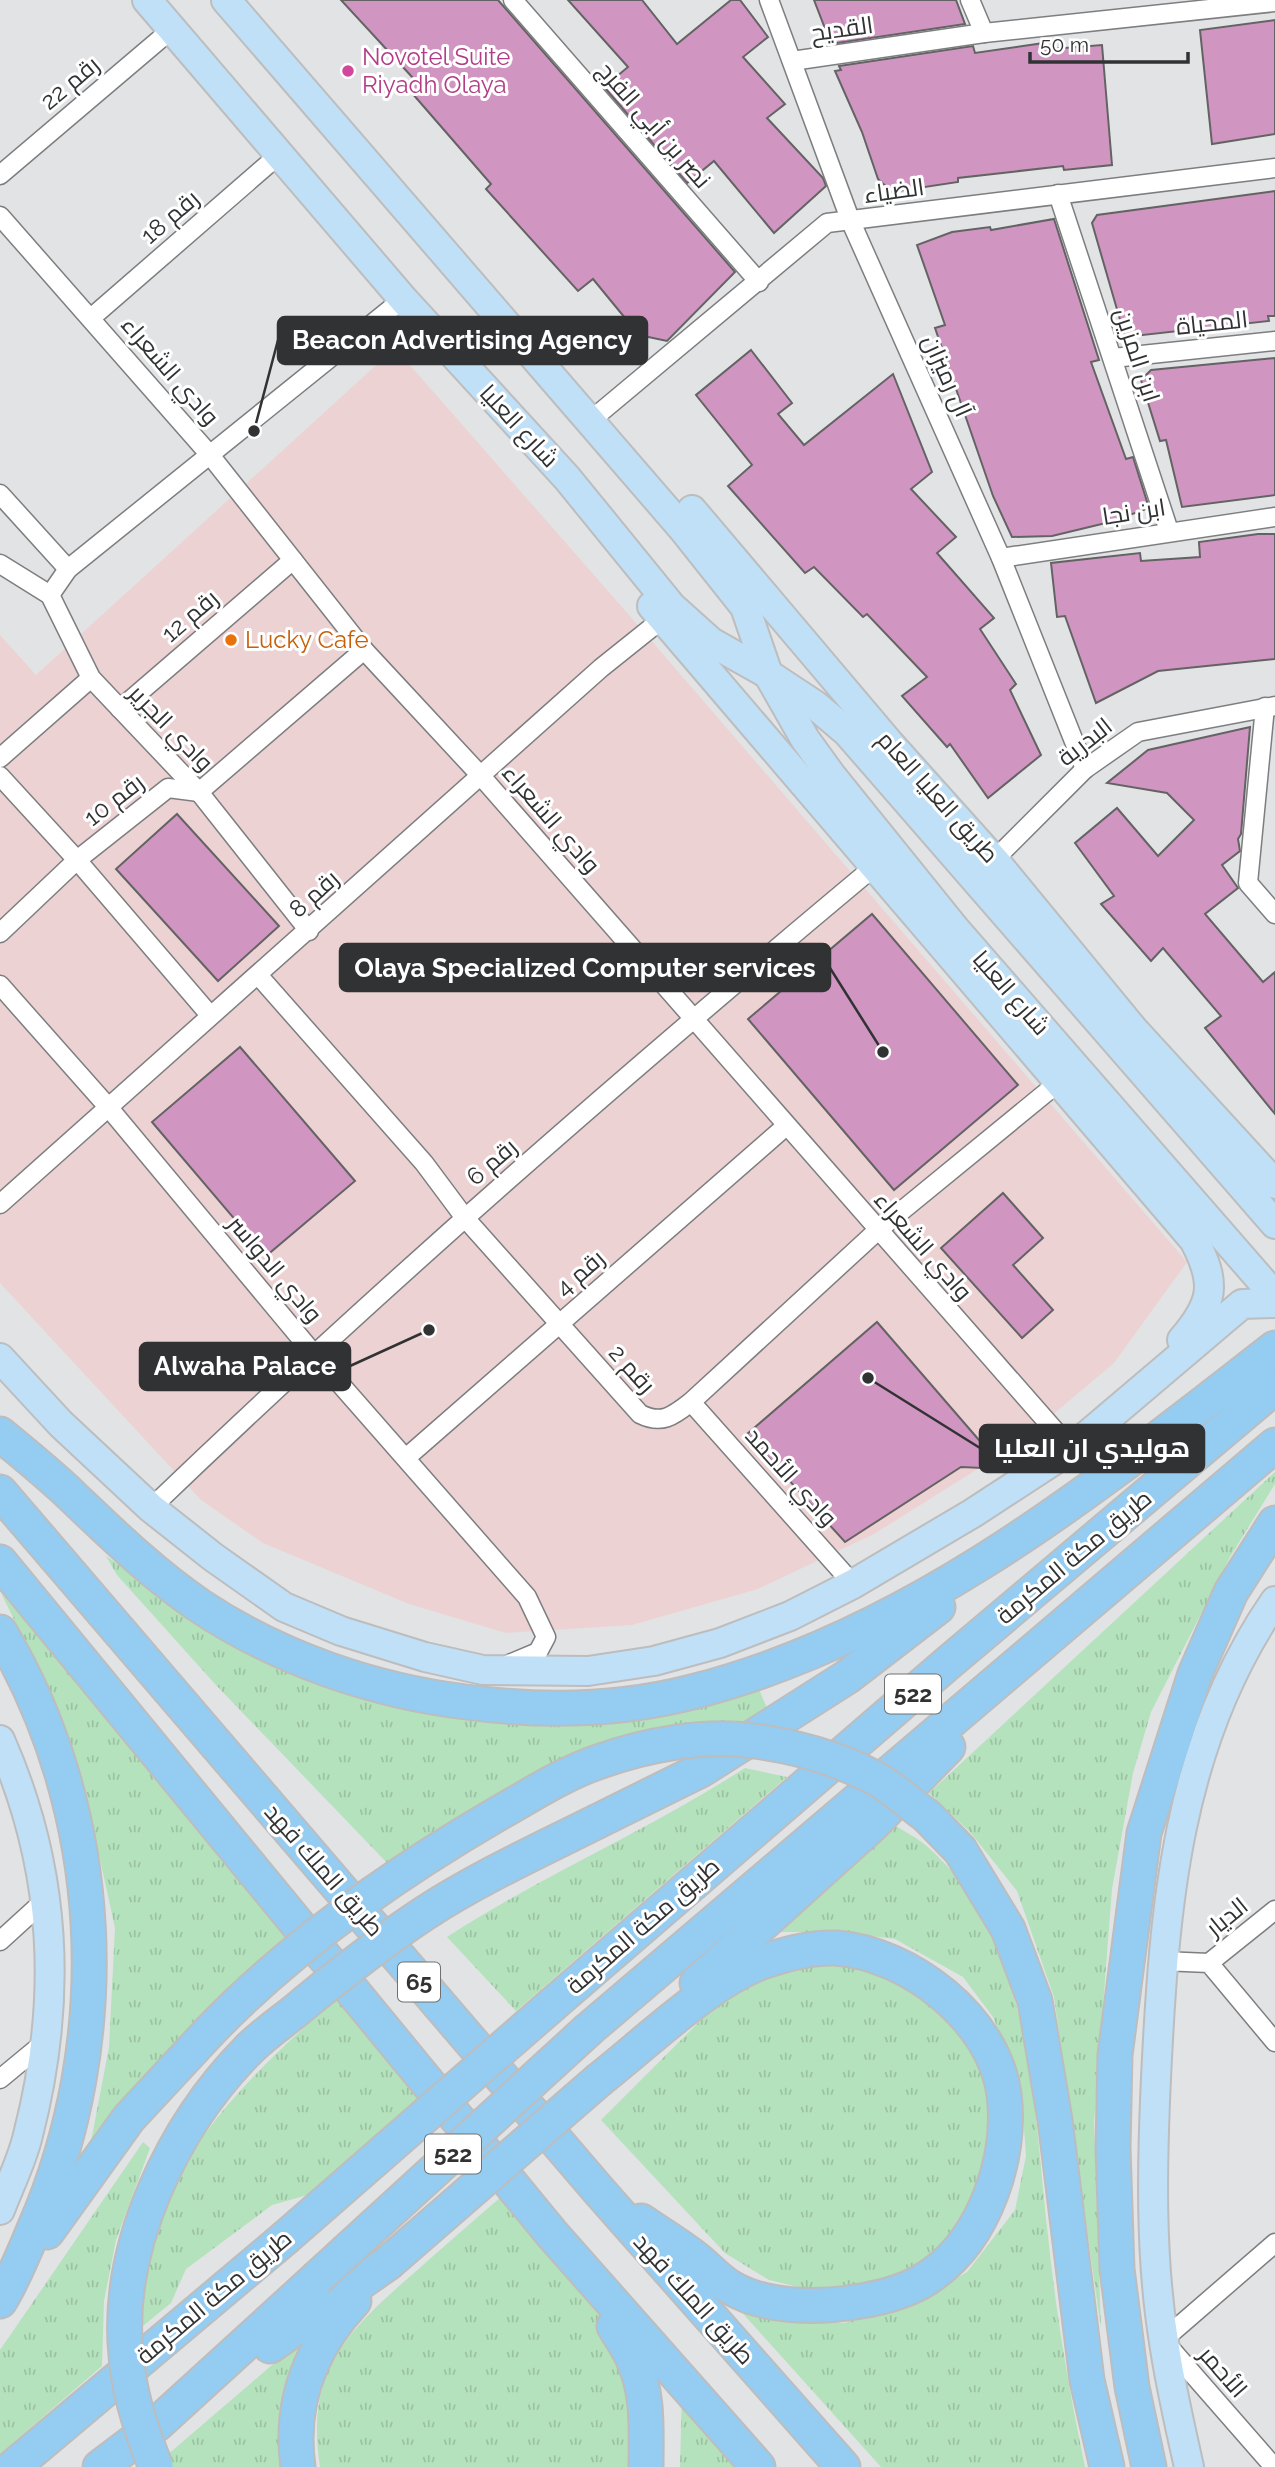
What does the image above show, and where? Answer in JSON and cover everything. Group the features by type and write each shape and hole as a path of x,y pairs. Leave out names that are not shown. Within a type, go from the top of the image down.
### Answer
{"highway":[{"path":"156,2467 132,2397 125,2353 126,2308 139,2233 170,2160 193,2121 250,2049 347,1971 426,1913 598,1821 701,1770 847,1677 1275,1348"},
{"name":"طريق مكة المكرمة","path":"13,2467 285,2238 948,1663 1275,1387"},
{"path":"0,1434 68,1492 137,1558 201,1606 245,1631 317,1665 395,1691 512,1708 569,1709 631,1703 692,1692 776,1665 862,1630 942,1586 1107,1478"},
{"name":"طريق مكة المكرمة","path":"100,2467 157,2424 589,2029 1275,1444"},
{"name":"طريق الملك فهد","path":"0,1492 600,2193 843,2467"},
{"path":"1149,2467 1132,2387 1117,2269 1113,2147 1115,2056 1144,1833 1195,1674 1231,1592 1275,1523"},
{"name":"65","path":"0,1562 552,2234 758,2467"},
{"path":"600,2078 668,2009 871,1826 1101,1590"},
{"path":"0,1632 19,1664 58,1763 85,1869 90,1930 89,2004 78,2092 53,2185 5,2293"},
{"path":"5,2293 129,2118 208,2033 242,1998 282,1964 401,1873 543,1787 596,1763 672,1743 753,1740 812,1753 849,1766 877,1779 927,1816 960,1850 1008,1929 1035,2001 1053,2108 1087,2380 1107,2467"},
{"path":"157,2424 388,2263 600,2078 718,1986 765,1960 815,1949 836,1948 900,1966 957,2005 982,2039 1004,2094 1004,2134 996,2175 983,2213 948,2263 912,2286 859,2302 810,2305 759,2298 731,2288 692,2256 600,2193"},
{"path":"552,2234 606,2309 635,2362 648,2415 646,2467"},
{"path":"298,2467 296,2415 311,2362 329,2329 388,2263"}],"main road":[{"name":"شارع العليا","path":"147,0 281,153 403,299 567,478 672,607 711,642 768,674 815,705 847,732 1275,1224"},
{"name":"شارع العليا","path":"226,0 683,528 745,607 768,674 811,748 956,930 1275,1296"},
{"name":"طريق العليا العام","path":"590,421 676,492 890,744 994,860 1133,1028 1275,1184"},
{"path":"567,478 661,620 1194,1240 1209,1268 1210,1283 1202,1317 1127,1402"},
{"path":"0,1358 61,1424 151,1508 213,1557 284,1607 341,1631 425,1657 495,1670 588,1671 654,1661 744,1634 790,1616 853,1584 973,1513 1071,1449 1242,1304 1275,1303"},
{"path":"1189,2467 1163,2340 1152,2182 1162,1961 1180,1825 1221,1696 1271,1609"},
{"path":"0,1740 21,1787 46,1900 52,1971 46,2041 28,2137 0,2210"}],"street":[{"name":"نصر بن أبي الفرج","path":"513,0 759,282"},
{"name":"آل رميزان","path":"769,0 852,222 1001,558 1085,769"},
{"path":"970,0 984,33"},
{"name":"القديح","path":"792,61 984,33 1275,2"},
{"name":"رقم 22","path":"0,175 172,29"},
{"name":"رقم 18","path":"91,318 281,153"},
{"name":"الضياء","path":"590,421 827,223 1275,168"},
{"name":"ابن المزين","path":"1058,194 1168,531"},
{"name":"وادي الشعراء","path":"0,216 210,455 364,650 481,776 877,1231 1071,1449"},
{"path":"0,564 50,595 68,569 403,299"},
{"name":"المحياة","path":"1113,358 1275,341"},
{"path":"0,494 68,569"},
{"name":"ابن نجا","path":"1001,558 1275,517"},
{"name":"رقم 12","path":"120,709 293,560"},
{"name":"وادي الجرير","path":"50,595 90,678 199,792 309,931"},
{"name":"رقم 8","path":"0,1204 109,1108 209,1014 309,931 626,646 661,620"},
{"path":"199,792 364,650"},
{"path":"0,758 90,678"},
{"path":"1270,706 1248,883 1275,914"},
{"name":"البدرية","path":"994,860 1085,769 1138,732 1270,706"},
{"path":"0,776 77,860 209,1014"},
{"name":"رقم 10","path":"0,933 77,860 168,788 199,792"},
{"name":"رقم 6","path":"151,1508 313,1353 465,1218 693,1018 875,866"},
{"name":"رقم 2","path":"258,975 424,1163 465,1218 559,1324 640,1414 653,1420 669,1419 691,1402 877,1231 1059,1082"},
{"name":"وادي الدواسر","path":"0,985 109,1108 313,1353 527,1597 546,1637 538,1652 495,1670"},
{"name":"رقم 4","path":"407,1457 786,1126"},
{"name":"وادي الأحمد","path":"691,1402 853,1584"},
{"path":"0,1941 46,1900"},
{"name":"الديار","path":"1209,1963 1275,1910"},
{"path":"1162,1961 1209,1963 1275,2042"},
{"path":"0,2079 46,2041"},
{"path":"1163,2340 1275,2243"},
{"name":"الأحمر","path":"1163,2340 1274,2467"}],"shaded area":[{"path":"395,348 1187,1262 1114,1363 1019,1443 874,1534 758,1589 632,1625 506,1633 409,1604 263,1543 201,1500 0,1283 0,635 36,675"}],"green space":[{"path":"1275,1472 1275,1484 1230,1557 1151,1712 1133,1773 1112,1889 1094,2123 1101,2329 1054,1997 1017,1891 970,1832 929,1793"},
{"path":"106,1556 206,1623 437,1710 758,1687 767,1708 735,1728 668,1731 390,1866 215,1684 117,1575"},
{"path":"1,1593 298,1932 90,2147 109,2047 115,1928 87,1800 58,1709"},
{"path":"745,1768 787,1777 516,2011 447,1937 483,1914 709,1791"},
{"path":"893,1824 929,1848 963,1886 989,1930 1008,1978 1022,2028 1031,2081 1055,2294 1085,2467 881,2467 737,2307 805,2321 844,2323 909,2305 967,2272 1015,2210 1026,2156 1021,2086 993,2017 963,1977 895,1939 841,1932 777,1932"},
{"path":"830,1961 905,1977 979,2045 999,2144 958,2237 895,2281 819,2292 769,2280 725,2253 601,2120 706,2015 722,2003 765,1980"},
{"path":"345,1991 425,2101 318,2192 272,2205 186,2269 171,2303 138,2330 146,2256 159,2215 177,2177 224,2109 282,2048"},
{"path":"143,2142 150,2148 116,2240 104,2301 102,2366 0,2454 0,2350"},
{"path":"502,2196 610,2321 621,2341 640,2467 320,2467 317,2434 319,2404 325,2379 350,2335 390,2294"},
{"path":"307,2335 286,2382 279,2457 282,2467 171,2467 166,2456"},
{"path":"682,2389 758,2467 680,2467"}],"building":[{"path":"341,0 498,0 735,272 667,341 639,335 593,279 578,291 486,189 491,184 405,85 413,78"},
{"path":"568,0 642,0 677,44 731,0 740,0 768,37 743,57 785,104 767,118 823,178 826,186 774,233 714,161 687,183 604,87 628,67"},
{"path":"814,0 956,0 965,24 831,44"},
{"path":"1275,20 1275,134 1212,144 1200,30"},
{"path":"1051,42 1052,49 1102,45 1112,165 1064,170 1063,166 958,178 958,182 892,192 878,179 862,132 835,71 841,70 839,66 973,46 975,53"},
{"path":"1275,191 1275,316 1268,316 1269,321 1125,337 1092,223 1097,215"},
{"path":"1054,219 1099,360 1091,362 1126,459 1133,457 1149,508 1110,522 1052,536 1012,537 993,496 935,328 945,325 917,245 952,232 990,227 991,230"},
{"path":"751,350 792,403 778,414 804,445 893,374 932,472 911,489 956,537 937,553 994,618 980,629 1016,684 1010,690 1041,755 988,798 950,744 947,747 902,696 927,677 867,614 863,617 814,567 805,573 728,486 752,465 696,395"},
{"path":"1275,358 1275,495 1182,507 1166,440 1160,441 1141,380 1151,370"},
{"path":"1275,534 1275,659 1158,671 1096,703 1065,616 1057,617 1051,563 1140,553 1141,561 1200,557 1199,542"},
{"path":"1250,727 1241,834 1238,839 1240,851 1222,865 1238,888 1205,914 1263,982 1275,972 1275,1114 1205,1028 1221,1016 1163,948 1151,961 1101,904 1114,896 1075,843 1117,808 1158,856 1194,820 1167,793 1107,783 1148,750"},
{"path":"177,814 279,926 218,981 116,869"},
{"path":"872,914 1018,1085 894,1190 748,1019"},
{"path":"240,1047 355,1181 266,1256 152,1122"},
{"path":"1003,1193 1043,1238 1013,1265 1053,1310 1022,1338 941,1248"},
{"path":"877,1322 1004,1469 961,1467 845,1542 747,1434"}],"place":[{"name":"Novotel Suite Riyadh Olaya","path":"348,71"},
{"name":"Beacon Advertising Agency","path":"254,431"},
{"name":"Lucky Cafe","path":"231,640"},
{"name":"Olaya Specialized Computer services","path":"883,1052"},
{"name":"Alwaha Palace","path":"429,1330"},
{"name":"هوليدي ان العليا","path":"868,1378"}]}
